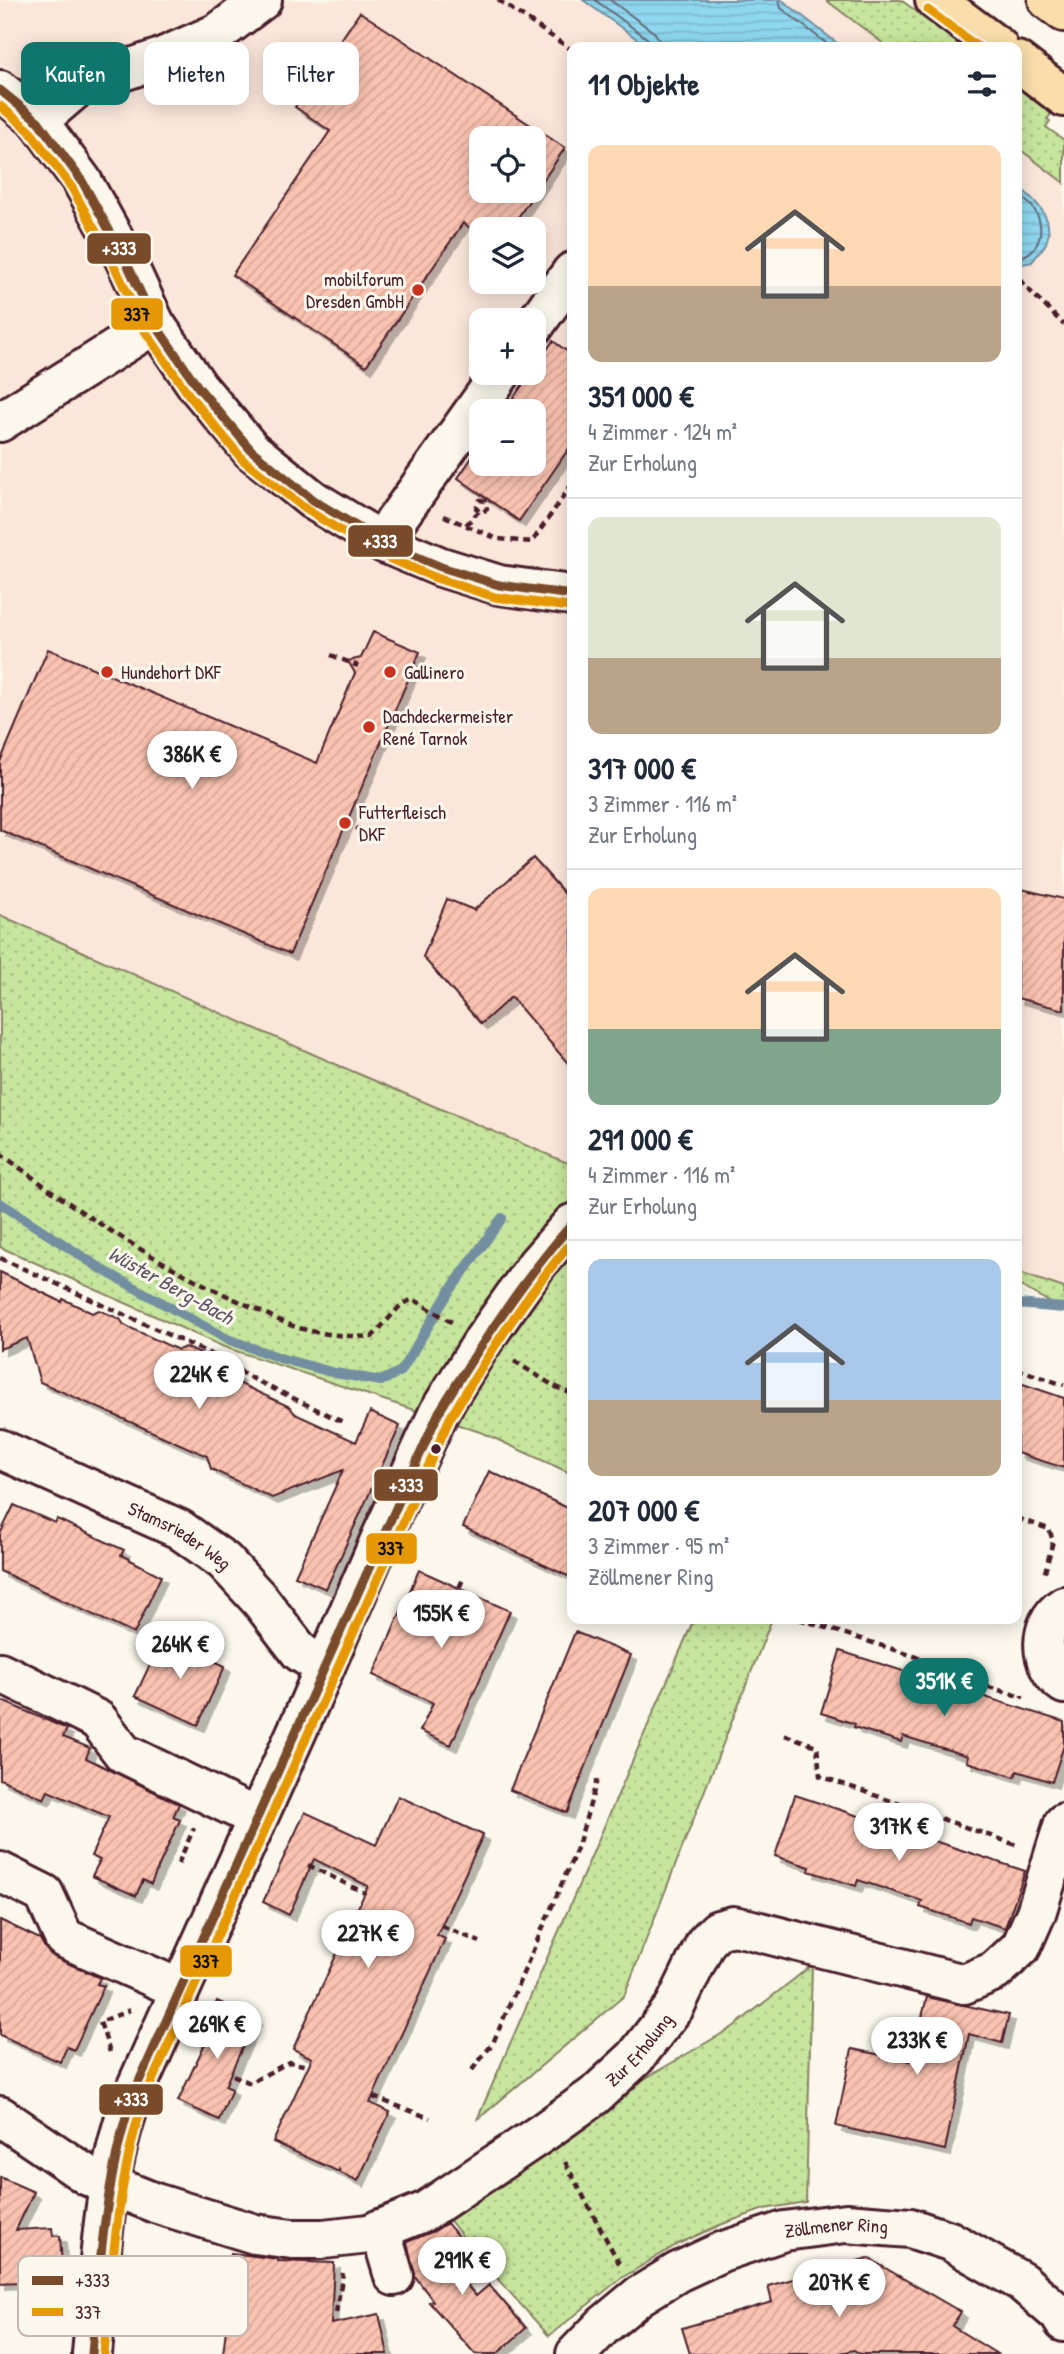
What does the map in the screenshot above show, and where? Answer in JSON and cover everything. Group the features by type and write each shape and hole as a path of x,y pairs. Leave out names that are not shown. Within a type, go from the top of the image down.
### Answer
{"main road":[{"path":"935,0 991,42"},
{"path":"1048,0 1064,12"},
{"path":"1022,65 1064,97"}],"street":[{"path":"38,121 79,86 161,58 218,33 262,0"},
{"path":"0,90 38,121 82,181 124,257 155,324 198,387 251,450 313,500 384,543 441,567 499,585 567,595"},
{"path":"546,309 567,279"},
{"path":"0,422 155,324"},
{"path":"384,543 394,523 493,385"},
{"path":"102,2256 109,2185 122,2124 439,1412 482,1341 537,1264 567,1230"},
{"name":"Stamsrieder Weg","path":"0,1449 179,1529 224,1561 260,1600 300,1652 324,1667"},
{"path":"1059,1594 1058,1609 1047,1626 1043,1644 1047,1664 1064,1684"},
{"path":"0,1672 98,1720 123,1753 257,1818"},
{"name":"Zur Erholung","path":"0,2116 88,2176 155,2203 255,2234 292,2239 323,2239 369,2234 426,2211 594,2096 635,2058 676,2006 706,1942 736,1918 964,1984 995,1971 1021,1947 1036,1913 1064,1823"},
{"path":"0,1872 44,1894 64,1938 180,1989"},
{"name":"Zöllmener Ring","path":"576,2354 639,2295 678,2272 721,2252 784,2231 846,2223 910,2228 950,2242 1022,2282 1059,2314 1064,2322"},
{"path":"380,2229 394,2276"},
{"path":"92,2354 94,2336"}],"path":[{"path":"498,0 567,47"},
{"path":"1022,281 1064,324"},
{"path":"416,494 446,517 466,526 498,539 532,542 567,491"},
{"path":"466,526 479,510 483,512 486,509 486,500"},
{"path":"331,655 358,666"},
{"path":"345,823 358,829"},
{"path":"0,1153 128,1242 215,1291 293,1326 333,1336 372,1337 401,1305 413,1299 449,1320"},
{"path":"0,1258 228,1362 244,1375 345,1423"},
{"path":"482,1341 567,1392"},
{"path":"1022,1371 1064,1385"},
{"path":"1022,1520 1049,1529 1053,1541 1044,1576 1059,1594"},
{"path":"458,1599 464,1577"},
{"path":"815,1624 920,1658 923,1667 1021,1697"},
{"path":"785,1735 817,1746 820,1776 1030,1850"},
{"path":"472,2070 493,2043 578,1846 597,1780"},
{"path":"308,1864 365,1893"},
{"path":"442,1926 480,1942"},
{"path":"112,2057 100,2022 135,2008"},
{"path":"233,2074 250,2083 289,2062 308,2066"},
{"path":"373,2097 430,2118"},
{"path":"560,2152 622,2270"}],"shaded area":[{"path":"0,0 826,0 881,42 567,42 565,1162 333,1063 0,915"},
{"path":"1022,151 1064,183 1064,1288 1022,1274"}],"green space":[{"path":"826,0 901,0 957,42 881,42"},
{"path":"1022,90 1052,113 1047,119 1050,121 1046,127 1064,140 1064,183 1022,151"},
{"path":"0,915 333,1063 567,1162 567,1472 483,1433 224,1347 0,1247"},
{"path":"1022,1274 1064,1288 1064,1310 1022,1287"},
{"path":"692,1624 770,1624 624,1996 477,2120"},
{"path":"812,1965 806,2202 764,2209 678,2244 620,2279 549,2336 486,2266 444,2213 617,2095 733,2027"}],"water":[{"path":"583,0 782,0 836,42 641,42"},
{"path":"1022,189 1042,210 1048,225 1046,243 1032,262 1022,264"}],"building":[{"path":"360,12 532,126 469,126 469,203 528,203 518,217 469,217 469,227 463,223 366,366 232,275 330,131 295,107 359,105 359,42 339,42"},
{"path":"546,135 565,148 546,176"},
{"path":"553,341 567,351 567,451 519,521 458,478 469,462 469,476 546,476 546,399 513,399 522,385 546,385 546,351"},
{"path":"373,632 420,652 290,954 0,830 0,762 48,649 317,763 355,673 348,661 361,658"},
{"path":"533,858 567,896 567,1062 511,997 481,1024 423,957 447,899 474,910"},
{"path":"1022,889 1064,899 1064,1010 1022,999"},
{"path":"0,1272 62,1302 63,1299 92,1313 99,1310 120,1319 124,1325 178,1350 185,1347 206,1356 210,1363 238,1376 236,1382 290,1407 295,1414 356,1442 370,1412 400,1426 326,1589 295,1576 343,1470 272,1498 211,1469 207,1456 40,1382 27,1338 0,1349"},
{"path":"1022,1384 1064,1398 1064,1468 1022,1455"},
{"path":"489,1471 567,1508 567,1576 463,1527"},
{"path":"14,1505 55,1523 57,1519 124,1550 121,1555 161,1576 134,1634 0,1571 0,1534"},
{"path":"419,1570 510,1611 451,1745 420,1731 433,1703 373,1675"},
{"path":"575,1632 631,1655 567,1813 510,1790"},
{"path":"163,1637 225,1666 198,1725 135,1696"},
{"path":"840,1651 1064,1722 1064,1745 1052,1782 1017,1771 1015,1777 967,1762 968,1756 903,1736 901,1742 821,1713"},
{"path":"0,1700 67,1729 63,1737 90,1748 86,1758 179,1804 173,1817 180,1820 151,1884 143,1880 136,1896 92,1876 100,1860 91,1856 109,1817 48,1791 44,1799 0,1779"},
{"path":"795,1795 1025,1871 1005,1928 971,1917 969,1923 920,1907 922,1901 858,1880 856,1886 809,1871 810,1867 775,1856"},
{"path":"398,1796 483,1835 437,1935 445,1939 370,2103 390,2112 358,2181 273,2142 312,2058 293,2049 368,1886 314,1859 289,1915 263,1902 305,1812 376,1845"},
{"path":"0,1920 40,1939 54,1957 100,1978 97,1984 104,1986 74,2050 67,2047 60,2062 0,2035"},
{"path":"927,1997 1009,2015 1002,2043 969,2034 945,2150 836,2126 852,2049 911,2061"},
{"path":"217,2001 255,2019 225,2086 232,2089 219,2120 178,2101 210,2033 204,2030"},
{"path":"0,2177 34,2192 16,2230 52,2228 53,2236 60,2236 61,2256 18,2256 18,2282 0,2283"},
{"path":"447,2223 459,2238 439,2252 476,2296 489,2285 526,2328 497,2354 475,2354 429,2302 433,2301 415,2276 407,2242"},
{"path":"231,2253 278,2261 334,2263 331,2324 379,2314 388,2354 223,2354 225,2336 248,2336 248,2256 231,2256"},
{"path":"868,2258 961,2312 952,2326 997,2354 860,2354 854,2350 836,2354 690,2354 682,2328 772,2302 768,2286"}],"waterway":[{"name":"Wüster Berg-Bach","path":"0,1203 103,1270 227,1339 283,1359 335,1373 381,1381 401,1371 449,1292 502,1218"},
{"name":"Wüster Berg-Bach","path":"1022,1304 1064,1308"}],"transit line":[{"name":"337","path":"928,10 971,42"},
{"name":"+333","path":"0,90 38,121 82,181 124,257 155,324 198,387 251,450 313,500 384,543 441,567 499,585 567,594"},
{"name":"337","path":"0,106 29,130 72,188 113,263 145,331 189,395 243,460 307,510 379,554 436,578 495,597 567,607"},
{"name":"+333","path":"101,2256 115,2160 132,2097 439,1412 518,1292 567,1230"},
{"name":"337","path":"113,2256 127,2163 143,2101 450,1418 522,1305 567,1248"},
{"name":"+333","path":"92,2354 94,2336"},
{"name":"337","path":"104,2354 106,2336"}],"place":[{"name":"mobilforum Dresden GmbH","path":"418,290"},
{"name":"Hundehort DKF","path":"107,672"},
{"name":"Gallinero","path":"390,672"},
{"name":"Dachdeckermeister René Tarnok","path":"369,727"},
{"name":"Futterfleisch DKF","path":"345,823"}]}
